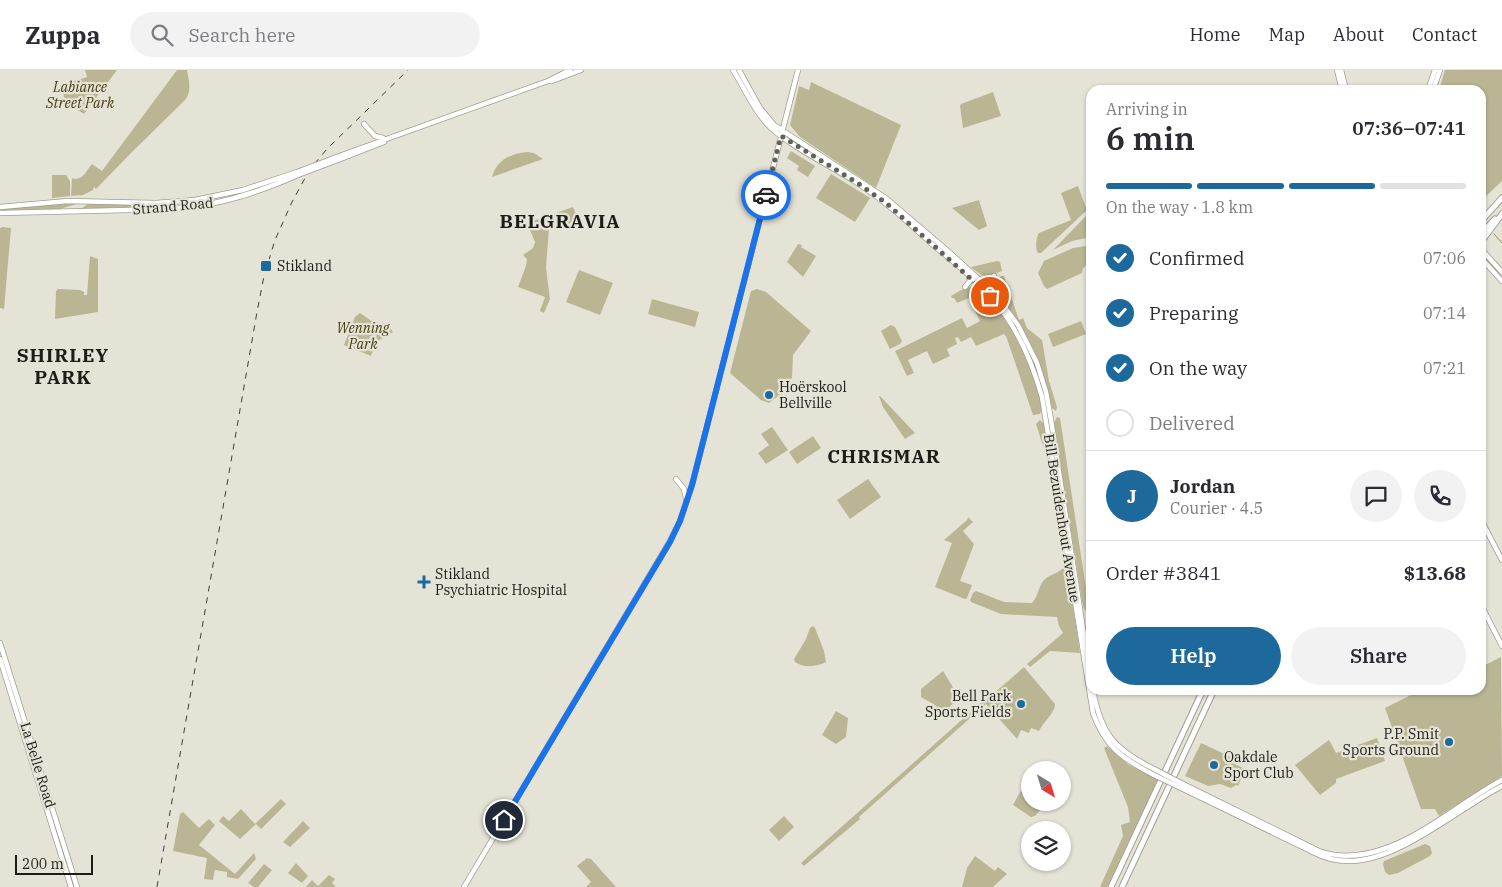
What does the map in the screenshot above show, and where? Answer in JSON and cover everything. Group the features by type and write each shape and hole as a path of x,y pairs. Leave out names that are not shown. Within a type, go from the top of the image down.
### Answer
{"highway":[{"path":"1486,211 1502,197"},
{"path":"1486,215 1502,197"},
{"path":"1486,229 1502,213"},
{"path":"1486,235 1502,213"},
{"path":"1111,887 1201,695"},
{"path":"1122,887 1212,695"}],"main road":[{"name":"Strand Road","path":"0,213 172,209 218,203 245,196 298,173 548,80 570,70"},
{"name":"Strand Road","path":"548,80 552,81 581,70"},
{"name":"Bill Bezuidenhout Avenue","path":"736,70 740,81 760,115 772,128 852,174 887,199 988,287 1018,325 1037,363 1043,383 1052,428 1086,649"},
{"name":"Bill Bezuidenhout Avenue","path":"736,70 760,108 782,133 886,203 990,296 1006,315 1022,342 1036,375 1046,416 1086,677"},
{"path":"464,887 634,603 673,536 686,506 798,70"},
{"path":"1337,70 1342,85"},
{"path":"1342,70 1344,85"},
{"path":"1430,85 1435,70"},
{"path":"1435,85 1440,70"},
{"path":"364,124 376,136 384,139"},
{"path":"370,131 373,138 370,144"},
{"name":"Strand Road","path":"343,156 370,144 394,137"},
{"name":"Strand Road","path":"0,207 68,201 156,203 195,200 243,190 298,173"},
{"path":"1486,254 1502,272"},
{"path":"1486,264 1502,282"},
{"path":"965,287 969,282 969,276"},
{"path":"988,287 989,280 994,276"},
{"path":"676,479 685,492 686,506"},
{"path":"1486,530 1502,560"},
{"path":"1486,615 1502,646"},
{"name":"La Belle Road","path":"0,642 77,887"},
{"name":"La Belle Road","path":"0,659 71,887"},
{"name":"Bill Bezuidenhout Avenue","path":"1089,695 1096,722 1108,743 1128,761 1319,851 1335,855 1369,854 1404,840 1502,780"},
{"name":"Bill Bezuidenhout Avenue","path":"1094,695 1101,722 1114,742 1131,758 1155,773"},
{"name":"Bill Bezuidenhout Avenue","path":"1180,785 1317,854 1334,860 1350,861 1372,858 1411,841 1502,786"}],"green space":[{"name":"Labiance Street Park","path":"85,70 117,70 84,114 76,109 67,108 61,85 87,77"},
{"path":"177,70 187,70 189,90 185,100 96,189 94,187 93,190 83,195 71,196 72,178 81,177 92,164 102,171"},
{"path":"1445,70 1502,70 1502,181 1486,196 1486,85 1440,85"},
{"path":"811,82 901,125 876,188 800,137 790,125 799,86 809,90"},
{"path":"993,92 1001,116 963,128 961,104"},
{"path":"791,151 815,166 808,177 797,170 799,166 787,158"},
{"path":"527,152 534,153 543,159 492,177 497,166 509,156"},
{"path":"831,174 870,198 855,222 816,198"},
{"path":"52,175 66,175 70,181 70,196 52,198"},
{"path":"1078,186 1086,211 1041,253 1038,253 1036,243 1039,233 1071,220 1061,193"},
{"path":"979,200 987,226 979,230 952,208"},
{"path":"80,203 60,209 0,210 0,209"},
{"path":"89,203 135,205 194,204 81,209"},
{"path":"573,207 578,220 558,228 553,214"},
{"path":"550,215 546,268 550,299 544,313 540,311 545,297 518,287 526,266 527,259 523,255 533,248 535,242 527,223"},
{"path":"1086,216 1086,238 1072,241 1053,250"},
{"path":"0,228 11,228 4,309 0,308"},
{"path":"798,244 816,256 803,277 787,262"},
{"path":"1086,246 1086,265 1082,273 1047,289 1038,273 1044,261 1073,248"},
{"path":"90,256 98,259 98,312 55,319 56,291 58,289 80,290 84,292 84,295 87,295"},
{"path":"1000,262 1002,271 989,276 979,274 971,267"},
{"path":"579,270 613,283 600,315 566,302"},
{"path":"1004,276 1019,320 1023,318 1027,328 1042,340 1049,381 1057,407 1056,411 1052,408 1043,374 1030,342 1012,313 991,285 990,282"},
{"path":"976,286 1000,312 1020,344 1035,379 1042,409 1040,414 1033,415 1004,334 976,346 968,331 971,337 961,342 958,337 955,338 957,344 947,349 945,345 950,356 933,364 927,351 908,360 914,373 907,376 895,351 962,318 967,328 980,321 969,298 957,303 951,296 965,288"},
{"path":"757,289 766,292 811,331 793,355 792,377 785,391 769,403 761,400 730,373 751,291"},
{"path":"652,299 699,312 695,327 648,314"},
{"name":"Wenning Park","path":"360,313 373,322 390,324 393,332 376,342 371,356 344,345 355,317"},
{"path":"1081,321 1086,334 1053,347 1048,334"},
{"path":"891,325 895,327 902,341 890,349 881,331"},
{"path":"879,396 915,433 905,439 883,407"},
{"path":"1057,417 1060,418 1086,588 1086,611 1082,601 1054,423"},
{"path":"1040,420 1044,424 1051,464 1049,464 1036,424"},
{"path":"772,427 788,450 766,464 758,453 769,445 761,434"},
{"path":"813,436 821,448 797,464 789,452"},
{"path":"868,479 881,497 850,519 837,500"},
{"path":"968,517 973,522 963,531 974,544 960,581 972,585 965,599 935,587 952,543 944,540"},
{"path":"1067,566 1080,653 1050,651 1030,667 1027,664 1063,633 1057,617 1001,614 970,600 976,591 1004,602 1032,603 1044,580"},
{"path":"813,626 824,651 826,662 814,666 806,666 795,662 794,659 810,628"},
{"name":"P.P. Smit Sports Ground","path":"1501,657 1502,776 1439,816 1435,809 1421,809 1385,708 1411,695 1486,695 1486,664"},
{"name":"Bell Park Sports Fields","path":"1024,667 1055,704 1053,711 1039,731 1031,728 1029,733 1021,730 1017,739 986,704 859,817 860,819 804,866 801,863 983,701"},
{"path":"943,671 959,697 943,714 935,705 921,697 921,689"},
{"path":"836,711 848,718 846,737 836,744 822,735"},
{"path":"1377,738 1385,761 1336,779 1336,783 1320,795 1295,765 1329,740 1336,753"},
{"name":"Oakdale Sport Club","path":"1201,743 1231,757 1230,762 1245,769 1238,786 1236,785 1231,788 1220,784 1208,786 1185,776"},
{"path":"1107,746 1129,765 1158,779 1107,887 1100,887 1123,836 1121,825 1130,822 1128,807 1104,748"},
{"path":"1021,790 1021,810 1013,805"},
{"path":"281,799 286,804 261,829 256,824 240,839 219,821 223,816 229,821 241,809 255,824"},
{"path":"1022,811 1039,811 1035,816 1031,817"},
{"path":"183,812 199,828 209,819 215,825 199,845 235,874 254,853 256,859 238,879 227,877 227,872 215,870 213,880 204,879 207,858 173,851 180,814"},
{"path":"784,816 794,827 779,841 769,830"},
{"path":"303,821 310,828 290,847 283,842"},
{"path":"1425,844 1430,846 1432,853 1430,856 1398,873 1389,875 1385,872 1384,861"},
{"path":"975,856 995,871 998,867 1007,874 993,887 962,887 967,868"},
{"path":"587,858 591,859 616,887 586,887 591,882 577,866"},
{"path":"296,863 308,876 302,883 288,873"},
{"path":"264,864 272,870 258,887 254,887 248,883"},
{"path":"329,875 335,879 332,883 336,887 306,887 312,880 318,886"}],"waterway":[{"path":"1494,234 1502,243"}],"railway":[{"path":"157,887 257,312 264,276 275,240 292,202 310,169 327,149 408,70"}],"way so far":[{"path":"766,195 781,136 856,182 886,203 990,296"}],"place":[{"name":"Stikland","path":"266,266"},
{"name":"Hoërskool Bellville","path":"769,395"},
{"name":"Stikland Psychiatric Hospital","path":"424,582"},
{"name":"Bell Park Sports Fields","path":"1021,704"},
{"name":"P.P. Smit Sports Ground","path":"1449,742"},
{"name":"Oakdale Sport Club","path":"1214,765"}],"district":[{"name":"BELGRAVIA","path":"560,221"},
{"name":"SHIRLEY PARK","path":"63,366"},
{"name":"CHRISMAR","path":"884,456"}],"route":[{"path":"504,820 639,595 680,521 692,485 766,195"}]}
